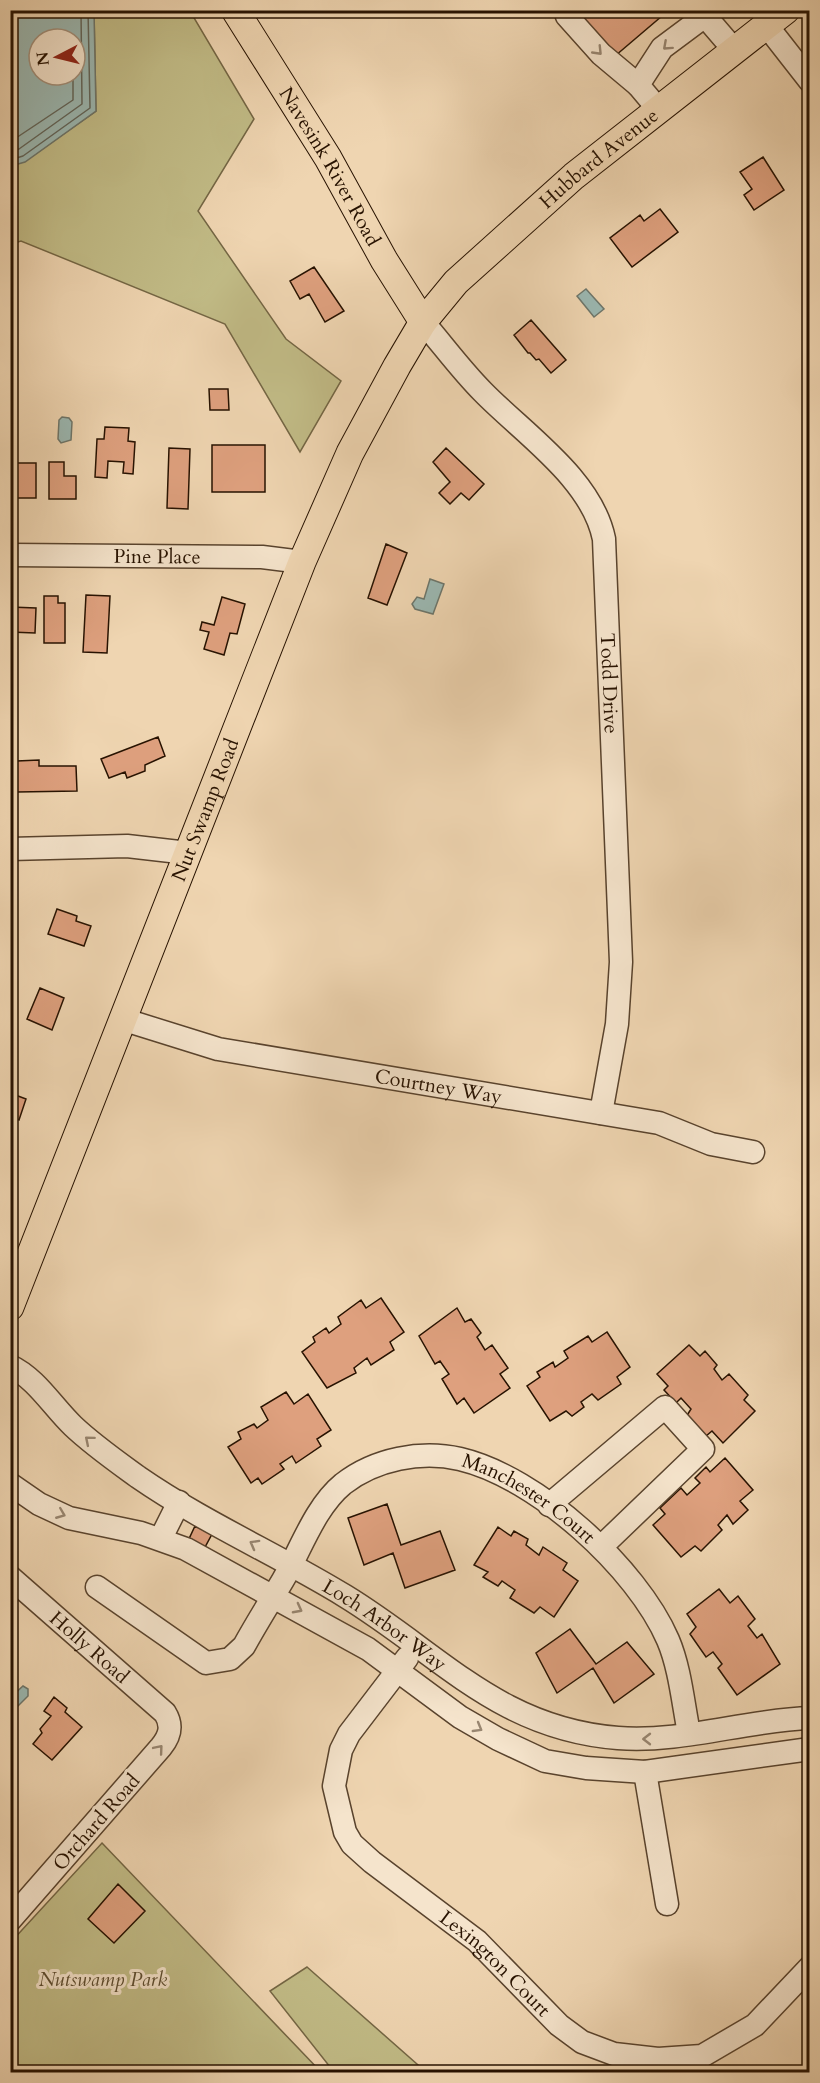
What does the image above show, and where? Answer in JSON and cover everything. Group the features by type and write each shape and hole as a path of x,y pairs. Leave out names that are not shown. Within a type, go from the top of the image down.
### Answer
{"main road":[{"name":"Navesink River Road","path":"236,10 328,158 384,260 423,322"},
{"name":"Hubbard Avenue","path":"423,322 456,282 530,214 776,18"},
{"name":"Nut Swamp Road","path":"10,1307 48,1206 125,1020 302,562 350,453 423,322"}],"street":[{"path":"565,10 567,16 601,54 638,85 659,110"},
{"path":"638,85 662,48 709,13 735,51"},
{"path":"776,18 810,81"},
{"name":"Todd Drive","path":"423,322 481,390 582,489 601,524 604,539 621,962 617,1024 601,1113"},
{"name":"Pine Place","path":"10,555 262,556 302,562"},
{"path":"10,849 127,846 188,853"},
{"name":"Courtney Way","path":"125,1020 218,1049 659,1123 711,1144 753,1152"},
{"name":"Loch Arbor Way","path":"10,1366 26,1377 93,1444 179,1502 346,1596 487,1696 519,1714 557,1727 618,1738 659,1739 689,1733 810,1718"},
{"path":"549,1505 665,1407 703,1449 601,1547"},
{"name":"Manchester Court","path":"97,1587 206,1664 230,1659 244,1646 312,1526 343,1484 371,1467 407,1457 444,1456 475,1464 509,1480 549,1505 601,1547 636,1587 668,1640 689,1733"},
{"name":"Loch Arbor Way","path":"10,1484 39,1504 69,1518 161,1538 272,1595 368,1649 446,1707 498,1739 546,1761 586,1768 645,1772 810,1749"},
{"path":"161,1538 179,1502"},
{"name":"Holly Road","path":"10,1576 133,1683 169,1720"},
{"name":"Lexington Court","path":"418,1645 349,1734 336,1768 334,1786 340,1820 352,1844 477,1941 559,2025 595,2048 648,2066 703,2064 755,2025 810,1967"},
{"path":"446,1707 467,1682"},
{"name":"Orchard Road","path":"10,1920 169,1737 169,1720"},
{"path":"747,1726 751,1756"},
{"path":"645,1772 667,1904"}],"green space":[{"path":"94,11 190,11 254,119 198,211 286,339 341,381 300,452 225,324 21,241 11,244 11,166 25,161 96,111"},
{"name":"Nutswamp Park","path":"102,1843 321,2072 11,2072 10,1943"},
{"path":"307,1967 426,2072 334,2072 270,1991"}],"water":[{"path":"11,10 94,11 96,111 25,162 11,166"},
{"path":"586,289 604,309 594,317 577,296"},
{"path":"62,417 69,418 72,422 71,440 61,443 58,439 59,420"},
{"path":"430,579 444,584 433,614 415,609 412,604 417,597 424,599"},
{"path":"23,1686 28,1689 28,1696 11,1713 11,1697"}],"building":[{"path":"589,10 669,10 615,56 582,16"},
{"path":"763,157 784,190 754,210 744,195 752,189 740,172"},
{"path":"660,209 678,232 632,267 610,238 640,215 644,221"},
{"path":"314,267 344,311 325,322 309,294 300,299 290,281"},
{"path":"531,320 566,360 551,373 539,359 536,360 528,353 514,335"},
{"path":"209,389 228,389 229,410 210,410"},
{"path":"105,427 129,428 128,441 135,442 133,474 123,473 124,462 108,461 107,478 95,477 97,439 104,439"},
{"path":"212,445 265,445 265,492 212,492"},
{"path":"169,448 190,449 188,509 167,508"},
{"path":"446,448 484,484 469,500 461,493 450,504 439,493 450,482 433,462"},
{"path":"49,462 64,462 64,476 76,476 76,499 49,499"},
{"path":"10,463 36,463 36,498 10,498"},
{"path":"386,544 407,553 387,605 368,598"},
{"path":"86,595 110,596 107,653 83,652"},
{"path":"44,596 58,596 58,603 65,603 65,643 44,643"},
{"path":"222,597 245,604 237,634 230,633 224,655 204,649 209,632 200,630 202,622 214,625"},
{"path":"10,607 36,608 35,633 10,632"},
{"path":"158,737 165,756 145,765 145,771 127,778 125,772 109,778 101,759"},
{"path":"39,760 39,766 76,766 77,791 17,792 17,761"},
{"path":"57,909 77,916 76,921 91,926 84,946 48,934"},
{"path":"40,988 64,998 52,1030 27,1019"},
{"path":"10,1093 26,1099 19,1120 15,1118 10,1130"},
{"path":"381,1298 404,1332 390,1342 394,1350 371,1365 367,1358 354,1368 356,1373 327,1388 302,1352 315,1342 313,1337 326,1328 329,1333 341,1324 338,1317 361,1300 366,1308"},
{"path":"457,1308 465,1322 471,1319 481,1333 477,1337 485,1350 492,1345 508,1368 500,1374 510,1388 474,1413 464,1398 457,1404 442,1379 449,1374 440,1361 435,1364 419,1336"},
{"path":"607,1332 630,1367 617,1377 621,1384 598,1400 592,1394 581,1402 584,1407 572,1416 566,1411 550,1421 527,1386 540,1377 537,1372 553,1362 555,1367 568,1358 564,1351 588,1336 592,1342"},
{"path":"689,1345 700,1356 705,1351 717,1365 714,1369 722,1380 729,1374 748,1395 744,1400 755,1411 723,1443 712,1431 706,1436 686,1417 691,1409 681,1398 676,1403 664,1390 668,1386 657,1374"},
{"path":"286,1392 294,1404 308,1394 331,1430 317,1439 321,1446 296,1463 292,1456 280,1464 284,1469 262,1484 258,1478 251,1483 228,1447 241,1439 238,1432 254,1424 257,1428 268,1420 261,1407"},
{"path":"725,1458 753,1490 740,1501 748,1510 733,1524 727,1515 718,1525 722,1530 701,1551 695,1546 681,1557 653,1525 665,1514 660,1508 681,1488 687,1495 700,1483 695,1478 706,1467 710,1472"},
{"path":"387,1504 401,1545 440,1531 455,1570 405,1588 393,1553 364,1565 348,1518"},
{"path":"195,1526 212,1534 204,1549 188,1541"},
{"path":"498,1527 511,1536 514,1531 528,1539 526,1545 539,1555 543,1547 567,1563 563,1570 578,1581 554,1617 540,1607 534,1613 510,1598 515,1590 502,1581 498,1586 483,1577 488,1572 474,1565"},
{"path":"719,1589 730,1603 738,1596 755,1619 748,1626 757,1638 762,1634 780,1664 737,1695 718,1668 722,1664 713,1652 706,1657 690,1634 696,1627 687,1614"},
{"path":"570,1629 596,1664 627,1642 654,1674 614,1703 593,1668 557,1693 536,1653"},
{"path":"54,1697 67,1708 65,1712 82,1727 52,1760 33,1744 42,1733 40,1729 51,1716 44,1711"},
{"path":"118,1884 145,1911 114,1943 88,1919"}]}
